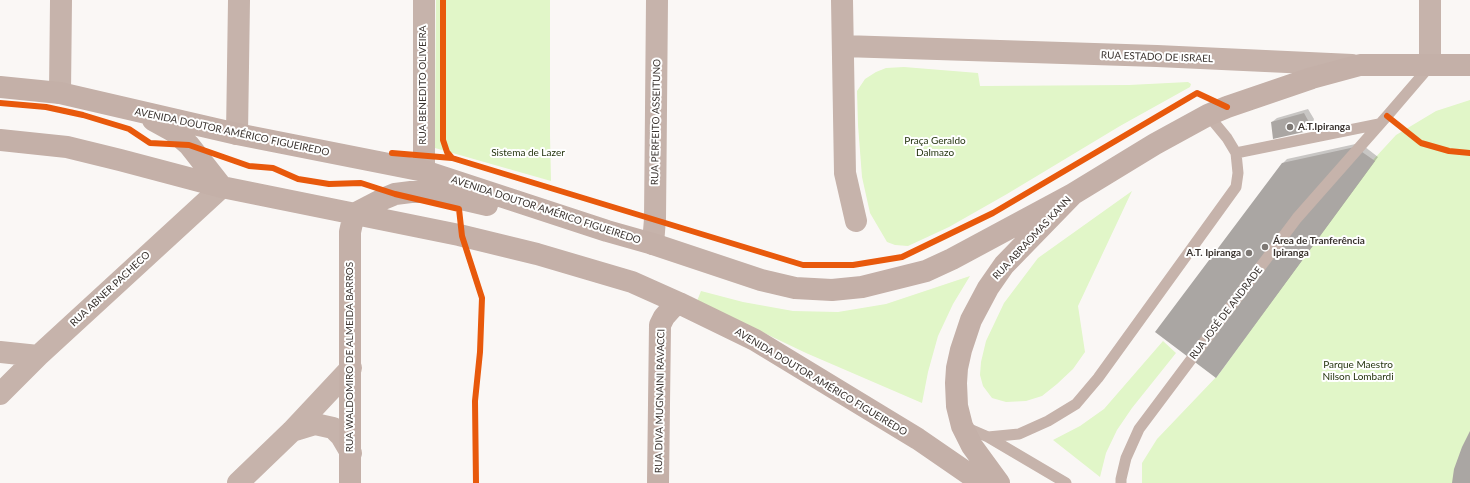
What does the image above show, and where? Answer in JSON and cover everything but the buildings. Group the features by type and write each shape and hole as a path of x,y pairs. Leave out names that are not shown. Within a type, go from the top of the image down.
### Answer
{"main road":[{"name":"RUA ESTADO DE ISRAEL","path":"1360,66 1470,65"},
{"name":"RUA ABRAOMAS KANN","path":"999,483 972,446 962,426 957,406 957,368 971,320 988,288 1004,265 1073,194 1155,144 1208,115 1227,107 1312,78 1360,66"},
{"name":"AVENIDA DOUTOR AMÉRICO FIGUEIREDO","path":"0,87 60,93 237,134 424,171 761,280 795,288 832,290 862,287 926,271 952,259 1073,194"},
{"path":"136,111 173,131 189,145 222,187"},
{"path":"0,140 67,147 222,187 331,209 343,220 352,223 382,199 395,194 431,192 607,231"},
{"name":"AVENIDA DOUTOR AMÉRICO FIGUEIREDO","path":"352,223 459,235 538,254 632,282 755,340 918,439 982,483"},
{"name":"RUA WALDOMIRO DE ALMEIDA BARROS","path":"350,483 352,223"},
{"name":"RUA DIVA MUGNAINI RAVACCI","path":"658,483 660,325 664,317 679,303"}],"street":[{"path":"60,0 60,93"},
{"path":"237,134 239,0"},
{"name":"RUA BENEDITO OLIVEIRA","path":"424,0 424,171"},
{"name":"RUA PERFEITO ASSEITUNO","path":"653,244 655,214 657,0"},
{"path":"842,0 845,173 856,221"},
{"path":"1430,0 1430,65"},
{"name":"RUA ESTADO DE ISRAEL","path":"843,46 1157,56 1360,66"},
{"name":"RUA ABNER PACHECO","path":"0,394 38,356 222,187"},
{"path":"0,352 38,356"},
{"path":"238,483 292,431 351,368"},
{"path":"292,431 315,424 333,428 341,436 351,453"}],"lane":[{"name":"RUA JOSÉ DE ANDRADE","path":"1121,483 1126,458 1139,429 1297,218 1430,65"},
{"path":"988,437 1018,434 1048,421 1076,404 1098,378 1236,187 1238,173 1236,153 1227,138 1208,115"},
{"path":"1236,153 1380,124"},
{"path":"962,426 988,437 1066,483"}],"green space":[{"name":"Sistema de Lazer","path":"436,0 550,0 551,181 435,148"},
{"name":"Praça Geraldo Dalmazo","path":"904,67 978,73 980,86 1129,85 1188,82 1191,84 1190,87 1120,126 1007,194 949,227 908,246 895,245 887,242 870,213 862,177 857,91 865,79 876,72 886,68"},
{"name":"Parque Maestro Nilson Lombardi","path":"1470,100 1470,483 1142,483 1142,463 1157,439 1219,374 1373,160 1396,135 1436,111"},
{"path":"1132,191 1078,306 1085,352 1073,369 1042,396 1026,401 1006,402 992,398 983,386 980,375 981,362 986,341 1004,303 1038,258"},
{"path":"970,276 953,304 938,336 928,372 922,403 806,353 697,301 701,291 743,302 793,311 838,312 886,304"},
{"path":"1163,341 1176,353 1132,408 1117,430 1106,453 1100,477 1053,440 1080,426 1104,409"}],"cycle path":[{"path":"443,0 443,140 447,152 452,158 803,265 853,265 902,257 993,213 1197,93 1227,107"},
{"path":"0,103 46,107 83,115 129,129 150,143 189,145 249,166 273,168 298,179 329,184 361,183 395,194 459,209 462,236 482,298 480,352 475,401 476,483"},
{"path":"1387,116 1421,143 1449,151 1470,153"},
{"path":"392,153 452,158"}],"place":[{"name":"A.T.Ipiranga","path":"1290,127"},
{"name":"Área de Tranferência Ipiranga","path":"1265,247"},
{"name":"A.T. Ipiranga","path":"1249,253"}]}
